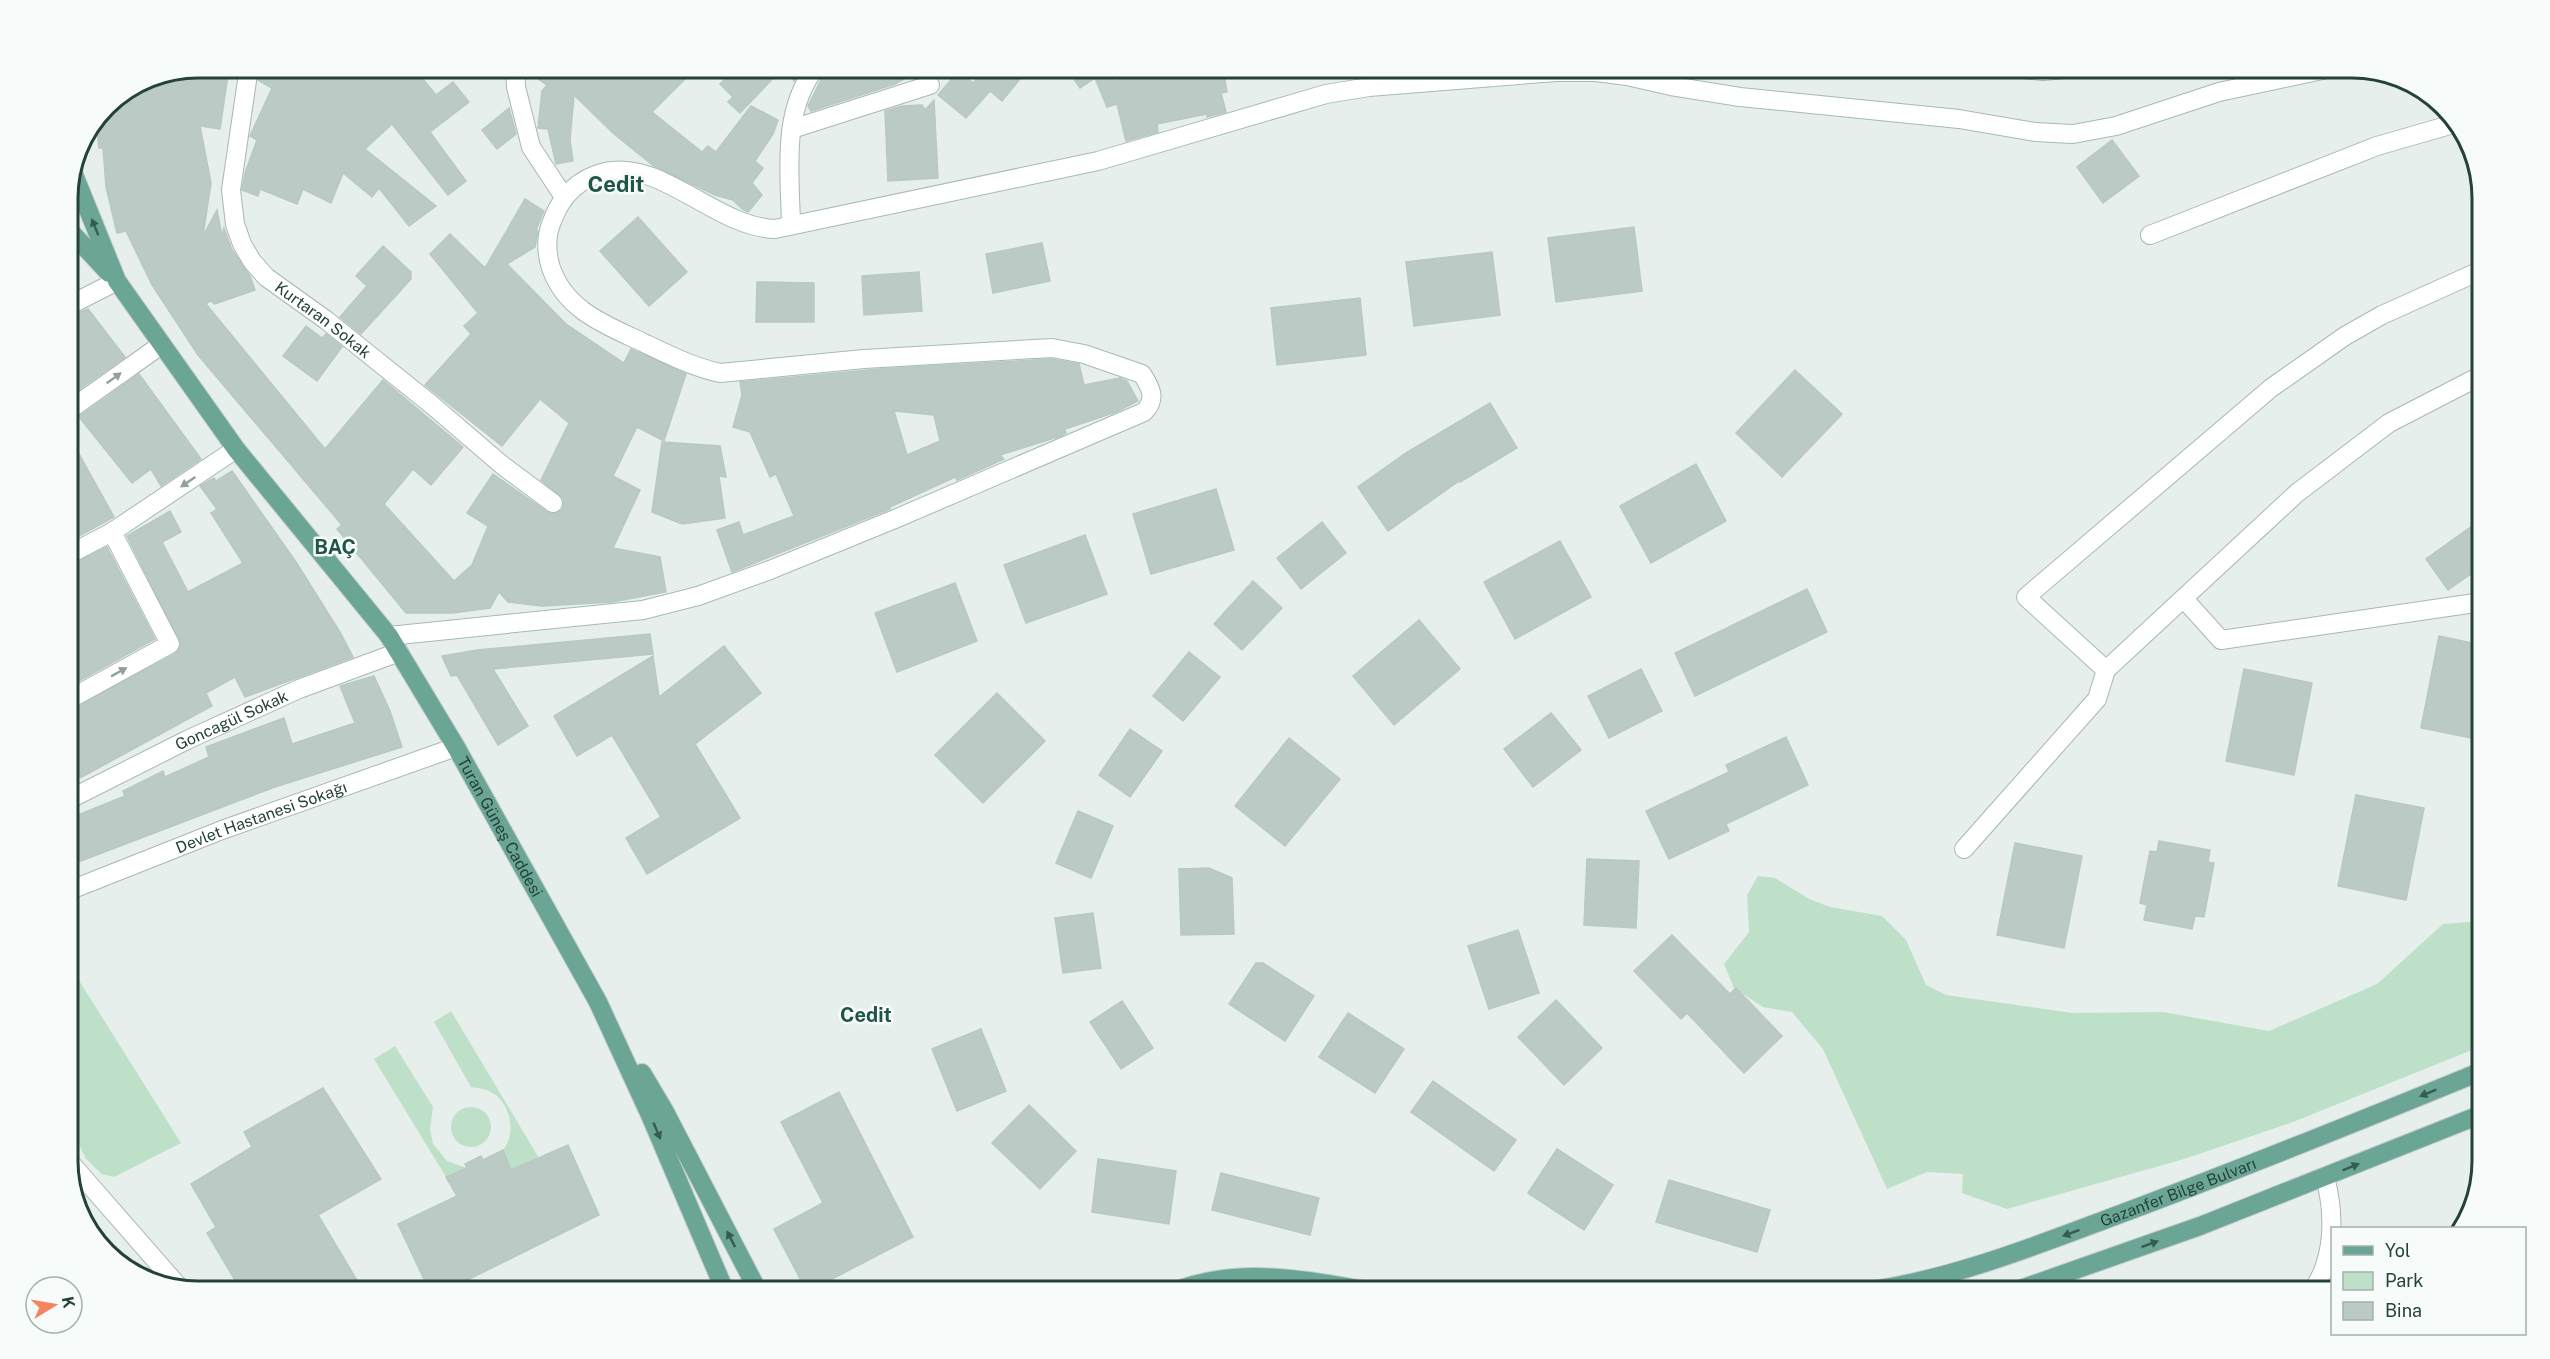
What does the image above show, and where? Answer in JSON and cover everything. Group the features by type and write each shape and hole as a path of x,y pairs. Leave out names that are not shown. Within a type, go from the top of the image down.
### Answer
{"main road":[{"path":"79,186 117,281"},
{"path":"78,240 117,281"},
{"name":"Turan Güneş Caddesi","path":"117,281 236,449 389,636 456,747 598,1002 664,1110 752,1281"},
{"name":"Turan Güneş Caddesi","path":"598,1002 650,1115 721,1281"},
{"name":"Gazanfer Bilge Bulvarı","path":"1917,1281 2040,1244 2234,1172 2472,1075"},
{"path":"2046,1281 2189,1230 2472,1118"},
{"path":"1210,1281 1276,1276 1305,1281"}],"street":[{"name":"Kurtaran Sokak","path":"248,78 231,190 235,224 242,244 252,261 266,277 326,320 502,465 553,503"},
{"path":"516,78 531,147 564,197"},
{"path":"791,225 792,129 799,96 808,78"},
{"path":"389,636 643,610 698,596 770,570 1020,467 1144,412 1151,405 1153,394 1142,374 1084,354 1052,348 864,359 720,373 702,369 594,319 571,302 561,290 549,262 547,243 550,225 560,202 584,180 604,172 623,170 643,173 750,226 775,229 1098,161 1326,94 1369,87 1481,78"},
{"path":"1636,78 1740,97 1925,115 2035,132 2073,134 2116,126 2219,92 2287,78"},
{"path":"792,129 930,85"},
{"path":"2150,236 2377,146 2448,126"},
{"path":"2106,670 2026,597 2281,382 2345,336 2382,315 2472,274"},
{"path":"78,301 117,281"},
{"path":"78,404 161,345"},
{"path":"1964,849 2097,699 2106,670 2297,493 2389,423 2472,380"},
{"path":"78,550 112,532 236,449"},
{"path":"78,695 170,644 112,532"},
{"path":"2184,599 2221,640 2472,603"},
{"name":"Goncagül Sokak","path":"78,795 187,740 299,689 399,652"},
{"name":"Devlet Hastanesi Sokağı","path":"78,887 212,834 456,747"},
{"path":"78,1172 170,1278"},
{"path":"2318,1281 2328,1253 2331,1214 2325,1178"}],"green space":[{"path":"1758,876 1775,878 1809,899 1830,907 1882,916 1906,940 1926,985 1946,995 2072,1013 2163,1012 2269,1031 2377,984 2443,924 2472,922 2472,1050 2293,1122 2184,1159 2007,1209 1962,1193 1963,1174 1927,1172 1887,1189 1823,1049 1792,1012 1763,1007 1734,988 1724,964 1749,932 1747,895"},
{"path":"78,979 181,1143 114,1177 102,1174 86,1159 78,1142"},
{"path":"451,1011 539,1158 511,1170 503,1150 509,1138 510,1123 503,1102 492,1093 471,1087 434,1022"},
{"path":"395,1046 433,1107 430,1129 433,1144 447,1161 467,1168 446,1177 374,1059"},
{"path":"471,1107 479,1108 485,1113 490,1119 490,1135 485,1141 479,1146 471,1147 463,1146 457,1141 452,1135 451,1127 452,1119 457,1113 463,1108"}],"building":[{"path":"228,78 220,129 200,126 211,183 203,236 217,210 222,236 224,228 232,250 250,276 255,290 215,304 210,301 206,304 325,449 383,380 463,447 431,485 413,469 384,504 454,581 472,565 488,526 467,513 493,474 547,512 552,514 562,510 563,498 541,480 569,423 540,399 502,446 425,385 471,334 464,326 478,313 430,254 450,234 485,268 525,199 544,211 536,230 538,231 535,247 507,264 566,324 624,363 631,349 686,374 664,441 637,427 613,476 640,490 613,548 660,557 666,592 612,602 542,606 508,602 499,592 490,608 453,613 406,613 337,529 342,525 198,355 152,285 126,231 117,233 106,187 103,148 99,148 98,131 119,108 138,94 175,80"},
{"path":"258,78 422,78 436,95 453,82 469,102 430,132 466,181 448,195 392,124 365,149 436,206 409,226 379,188 372,197 343,173 331,203 303,189 297,204 260,189 258,196 242,190 245,173 257,140 250,136 272,88 258,80"},
{"path":"537,78 686,78 652,112 702,152 708,146 716,152 751,106 778,120 773,134 755,161 763,168 752,183 762,195 748,212 733,200 715,195 654,166 614,134 574,95 570,140 573,161 556,164 548,129 538,128 542,91 547,85"},
{"path":"726,78 773,78 740,113 728,102 733,97 720,84"},
{"path":"822,78 906,78 895,84 811,111 808,106"},
{"path":"953,78 967,78 973,83 977,78 1021,78 1002,101 990,91 966,118 938,95"},
{"path":"1073,78 1095,78 1080,88"},
{"path":"1095,78 1114,78 1117,82 1120,78 1225,78 1227,92 1221,93 1226,112 1157,124 1158,132 1126,141 1117,104 1107,107"},
{"path":"934,100 938,178 888,181 885,111 902,106 922,105 925,110"},
{"path":"509,108 516,134 497,149 482,130"},
{"path":"2112,140 2139,176 2103,203 2077,167"},
{"path":"638,217 687,272 649,306 600,251"},
{"path":"1634,227 1642,291 1556,302 1548,238"},
{"path":"1042,243 1050,281 993,293 986,254"},
{"path":"383,246 411,272 411,279 361,334 340,317 367,286 356,276"},
{"path":"1492,252 1500,315 1414,326 1406,262"},
{"path":"919,272 922,311 864,315 862,276"},
{"path":"757,282 814,283 814,322 756,322"},
{"path":"1360,298 1366,355 1277,365 1271,308"},
{"path":"88,309 125,357 78,390 78,313"},
{"path":"306,326 322,338 326,334 342,347 317,381 283,356"},
{"path":"1051,359 1079,364 1084,385 1120,378 1127,381 1138,401 1116,412 1065,429 1066,433 1061,436 1000,455 1004,459 957,480 955,477 890,509 732,572 717,530 739,522 743,535 794,516 776,474 770,477 750,432 733,427 742,395 740,382 879,369","holes":["894,411 934,415 940,441 907,455"]},
{"path":"1795,370 1842,414 1782,477 1736,433"},
{"path":"139,374 201,459 161,486 151,469 132,483 79,417"},
{"path":"1490,403 1517,448 1459,481 1388,531 1358,487 1406,453"},
{"path":"662,442 720,446 726,477 719,476 725,518 682,524 652,512"},
{"path":"78,452 114,517 78,537"},
{"path":"1696,464 1726,521 1651,563 1620,506"},
{"path":"232,471 296,562 353,657 245,697 235,677 206,693 212,706 80,778 78,774 78,706 175,654 181,645 127,536 170,511 181,532 162,542 188,592 243,563 211,513 217,509 200,486 214,478 216,481"},
{"path":"1216,489 1234,550 1151,574 1133,514"},
{"path":"1322,522 1346,553 1301,589 1277,558"},
{"path":"2472,526 2472,573 2448,590 2426,559"},
{"path":"1085,535 1107,594 1026,623 1004,565"},
{"path":"1560,541 1591,597 1515,639 1484,582"},
{"path":"107,547 155,639 78,681 78,561"},
{"path":"1253,581 1282,608 1242,650 1214,624"},
{"path":"955,583 977,641 897,672 875,613"},
{"path":"1807,589 1827,632 1695,696 1675,653"},
{"path":"1419,620 1460,669 1394,725 1353,676"},
{"path":"650,634 653,654 493,669 528,726 498,745 457,675 451,676 442,656 477,650"},
{"path":"2439,636 2472,643 2472,738 2421,728"},
{"path":"724,646 761,693 695,744 740,818 647,874 626,838 661,817 612,735 577,756 554,716 653,656 659,697"},
{"path":"1189,652 1220,677 1183,721 1153,696"},
{"path":"1641,669 1662,711 1609,738 1588,696"},
{"path":"2244,669 2312,683 2294,775 2226,761"},
{"path":"374,676 390,711 402,747 275,787 78,862 78,815 125,796 123,791 163,771 165,777 209,757 206,747 284,718 292,744 355,723 340,686"},
{"path":"997,693 1045,741 983,803 935,755"},
{"path":"1551,713 1581,750 1533,787 1504,749"},
{"path":"1130,729 1162,751 1130,797 1099,775"},
{"path":"1786,737 1808,785 1726,824 1729,831 1669,859 1646,811 1729,772 1726,765"},
{"path":"1289,738 1340,779 1285,846 1235,806"},
{"path":"2356,795 2424,808 2406,900 2338,886"},
{"path":"1078,811 1113,826 1091,878 1056,863"},
{"path":"2159,841 2210,850 2208,862 2214,863 2204,917 2195,916 2192,929 2144,920 2147,905 2140,903 2150,851 2157,852"},
{"path":"2015,843 2082,856 2064,948 1997,935"},
{"path":"1587,859 1639,861 1636,928 1584,925"},
{"path":"1209,868 1232,878 1234,934 1181,935 1179,869"},
{"path":"1093,913 1101,968 1063,973 1055,918"},
{"path":"1518,930 1539,993 1489,1009 1468,946"},
{"path":"1672,935 1730,994 1736,988 1782,1036 1744,1073 1687,1013 1681,1019 1634,971"},
{"path":"1256,963 1263,963 1314,996 1285,1041 1229,1004"},
{"path":"1556,1000 1602,1048 1564,1085 1518,1037"},
{"path":"1122,1001 1153,1048 1121,1069 1090,1022"},
{"path":"1348,1013 1404,1049 1375,1093 1319,1057"},
{"path":"981,1029 1006,1091 957,1111 932,1049"},
{"path":"1433,1081 1516,1140 1494,1171 1411,1112"},
{"path":"323,1088 381,1179 318,1215 357,1281 235,1281 207,1233 216,1227 191,1184 252,1147 244,1132"},
{"path":"839,1092 913,1237 828,1281 801,1281 774,1229 823,1203 781,1122"},
{"path":"1029,1105 1076,1151 1040,1189 992,1143"},
{"path":"568,1145 599,1215 465,1281 425,1281 398,1224 457,1196 446,1177 467,1168 465,1164 481,1156 483,1160 503,1150 511,1170"},
{"path":"1557,1149 1613,1185 1584,1230 1528,1193"},
{"path":"1098,1159 1176,1171 1169,1224 1092,1212"},
{"path":"1221,1173 1319,1198 1310,1235 1212,1210"},
{"path":"1669,1180 1770,1210 1757,1252 1656,1222"}],"district":[{"name":"Cedit","path":"616,184"},
{"name":"BAÇ","path":"335,547"},
{"name":"Cedit","path":"866,1015"}]}
